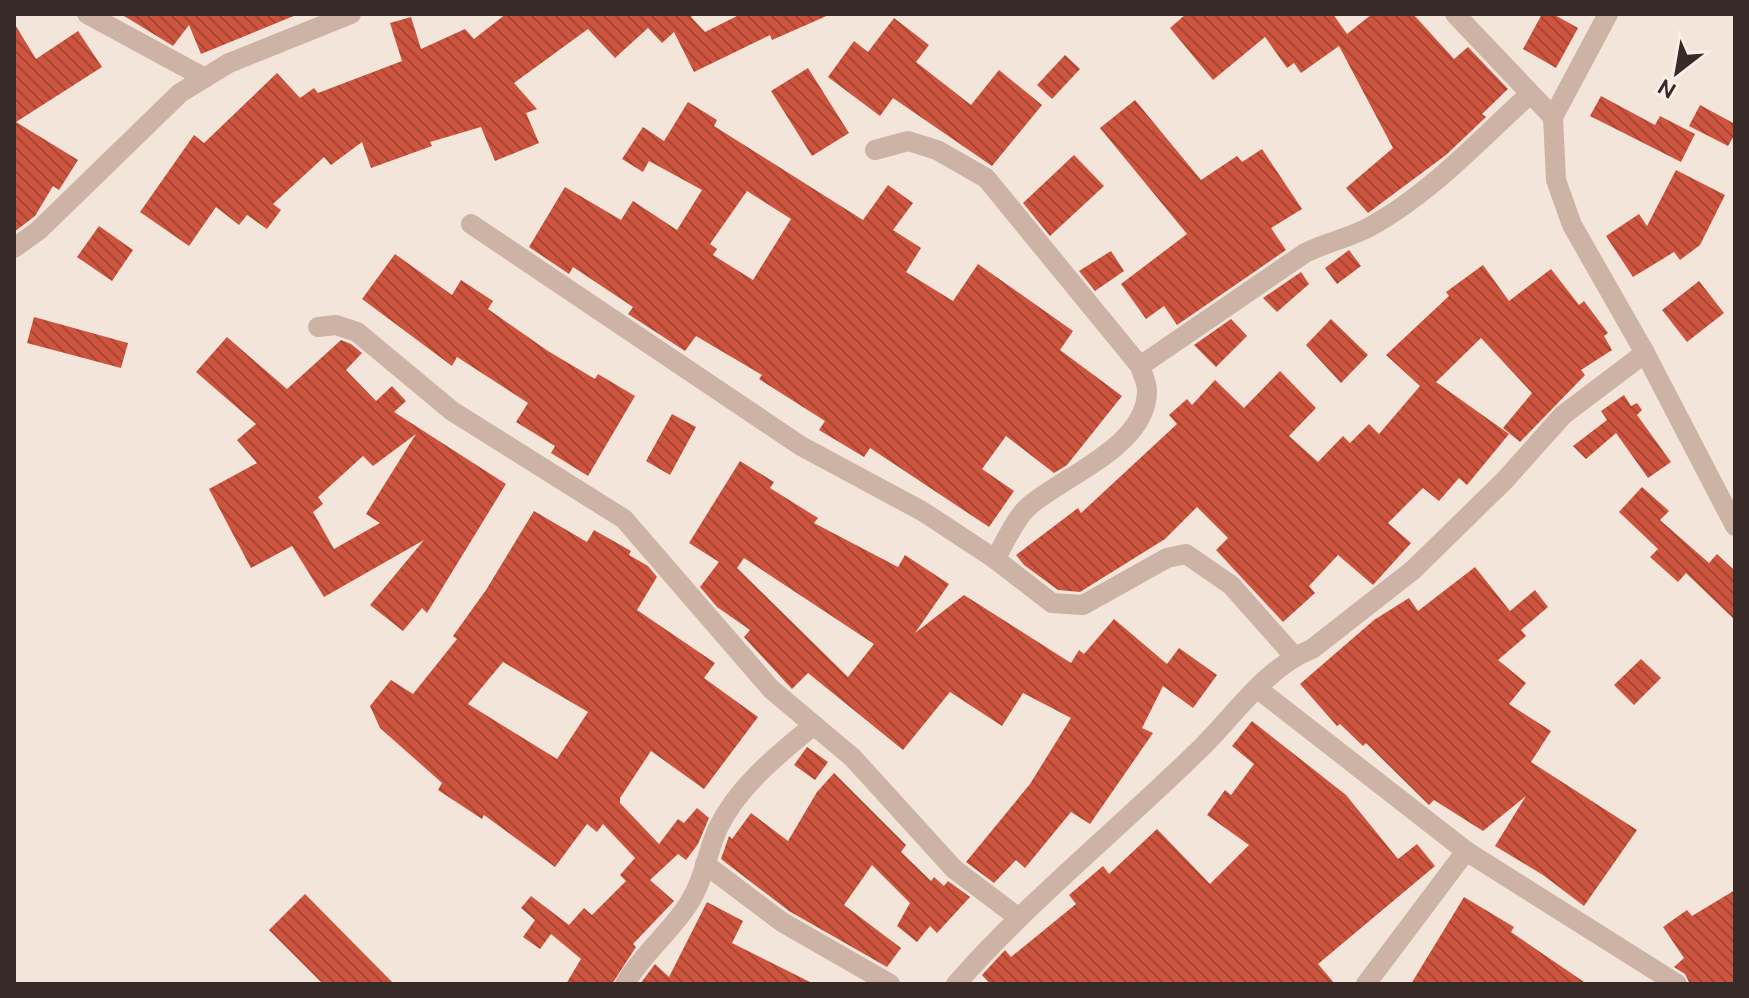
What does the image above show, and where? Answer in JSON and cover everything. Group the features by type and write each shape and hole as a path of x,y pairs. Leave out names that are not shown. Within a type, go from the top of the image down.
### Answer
{"street":[{"path":"87,14 205,78"},
{"path":"14,248 39,230 180,93 229,63 351,14"},
{"path":"1455,14 1553,117"},
{"path":"1608,14 1553,117 1556,180 1572,225 1645,353 1735,526"},
{"path":"1140,366 1305,253 1371,227 1406,204 1529,95"},
{"path":"875,150 908,141 937,150 986,178 1140,366 1147,390 1141,415 1132,427 1096,462 1026,509 995,559"},
{"path":"471,224 801,446 922,511 995,559 1052,603 1083,605 1167,558 1186,554 1231,585 1294,656"},
{"path":"318,327 336,325 357,332 452,411 624,519 771,689 853,758 954,869 1019,918"},
{"path":"956,984 1019,918 1204,746 1294,656 1312,649 1413,570 1505,480 1563,415 1645,353"},
{"path":"1258,689 1466,851 1677,984"},
{"path":"625,984 633,968 676,923 694,895 719,826 766,764 814,725"},
{"path":"1366,984 1466,851"},
{"path":"705,864 782,922 890,984"}],"building":[{"path":"121,14 296,15 201,54 189,25 173,46"},
{"path":"506,14 694,14 691,17 705,32 741,14 831,14 772,40 770,35 694,72 674,32 662,43 648,28 615,58 588,29 514,83 537,109 526,113 539,143 495,161 481,127 430,142 432,146 371,168 362,142 331,165 324,157 273,204 281,210 267,229 247,215 239,225 216,207 189,246 140,212 194,135 204,143 277,73 300,98 314,88 318,93 402,61 390,23 411,17 421,49 465,29 474,39"},
{"path":"1186,14 1333,14 1347,34 1372,14 1413,14 1454,59 1468,47 1508,89 1482,114 1486,117 1446,155 1368,213 1346,188 1393,148 1339,46 1301,73 1294,63 1287,68 1265,37 1213,80 1170,28"},
{"path":"1542,14 1553,14 1578,28 1556,68 1523,49"},
{"path":"894,18 929,45 916,62 971,105 999,70 1042,105 992,166 893,98 880,116 828,77 854,41 868,52"},
{"path":"14,23 36,59 78,31 102,67 16,122 78,160 59,190 53,186 35,216 14,232"},
{"path":"1065,55 1080,69 1052,99 1037,85"},
{"path":"808,68 849,133 812,156 771,91"},
{"path":"1601,96 1655,125 1660,116 1695,134 1681,162 1590,116"},
{"path":"1135,100 1201,180 1237,156 1242,162 1262,149 1302,209 1271,228 1286,250 1177,325 1164,306 1146,319 1121,284 1187,234 1100,128"},
{"path":"688,102 717,120 714,126 863,220 888,185 913,203 893,230 921,248 906,272 953,301 978,264 1073,331 1060,350 1122,396 1067,465 1054,473 1006,436 982,469 1014,491 989,527 870,448 864,457 819,430 825,421 759,379 762,375 696,336 685,351 628,314 633,307 573,267 569,274 529,247 565,187 621,220 633,201 677,230 702,190 649,161 643,172 622,159 643,127 664,141","holes":["747,191 791,219 753,280 713,255 717,249 710,244"]},
{"path":"1700,105 1735,124 1735,134 1728,146 1689,126"},
{"path":"1074,155 1104,186 1050,236 1023,203"},
{"path":"1676,170 1725,195 1700,245 1680,260 1674,252 1633,277 1606,236 1639,214 1647,226"},
{"path":"99,226 133,250 112,281 77,257"},
{"path":"1349,250 1361,266 1337,284 1325,268"},
{"path":"1111,251 1124,271 1095,291 1079,271"},
{"path":"395,254 452,295 461,280 493,301 488,309 548,351 595,379 598,374 635,396 588,476 551,453 555,446 516,422 528,403 457,357 452,366 362,299"},
{"path":"1483,265 1509,301 1551,269 1579,305 1584,301 1608,333 1604,336 1612,350 1581,370 1585,375 1520,442 1503,428 1532,393 1481,338 1436,382 1509,434 1467,485 1459,478 1439,501 1423,488 1388,523 1411,543 1373,585 1338,555 1309,586 1315,593 1283,622 1216,550 1228,538 1197,507 1165,539 1080,592 1058,590 1024,565 1016,555 1078,508 1081,513 1177,424 1169,415 1187,399 1192,405 1215,380 1244,408 1280,371 1316,408 1289,436 1318,462 1343,436 1350,443 1369,424 1379,434 1420,386 1386,355 1449,296 1446,292"},
{"path":"1301,272 1309,284 1277,312 1263,298"},
{"path":"1699,281 1724,313 1687,342 1662,310"},
{"path":"34,317 128,343 121,368 27,343"},
{"path":"1231,319 1247,336 1216,367 1194,345"},
{"path":"1331,319 1368,355 1341,383 1306,345"},
{"path":"227,337 287,389 341,340 362,353 346,370 376,401 392,386 406,401 394,412 506,484 427,613 422,608 403,631 370,605 424,540 324,597 292,546 251,568 209,489 257,463 237,440 256,424 196,372","holes":["416,434 366,514 380,523 334,549 313,512 323,504 318,497 363,456 373,466"]},
{"path":"1624,395 1631,406 1637,403 1642,410 1637,415 1671,462 1648,478 1616,433 1586,459 1573,446 1607,420 1601,411"},
{"path":"672,414 696,427 670,475 646,461"},
{"path":"740,461 774,482 770,488 818,518 814,523 898,567 905,555 949,584 915,633 964,595 1071,663 1079,650 1084,654 1114,619 1167,664 1179,648 1217,675 1193,708 1163,686 1142,728 1153,733 1090,824 1071,812 1025,868 1016,860 994,883 966,862 1030,784 1071,718 1023,693 1002,726 950,692 903,750 808,673 792,689 744,637 750,630 717,607 700,587 719,562 689,543","holes":["744,558 874,644 848,677 737,568"]},
{"path":"1642,487 1669,511 1660,520 1709,563 1717,554 1735,571 1735,620 1686,573 1678,582 1650,557 1658,549 1619,512"},
{"path":"534,511 587,542 594,530 631,551 629,555 648,566 657,577 637,610 715,663 704,678 758,717 704,789 651,751 620,798 620,803 659,844 678,819 684,823 697,808 709,818 698,844 686,860 678,854 650,880 674,901 633,944 636,947 612,984 566,984 581,959 551,934 540,949 523,937 535,920 521,908 531,896 569,925 584,908 592,915 626,881 620,875 635,858 603,824 597,832 587,824 555,867 484,815 482,819 438,790 442,783 380,728 370,706 391,680 413,694 457,639 453,636 486,590","holes":["503,662 588,712 557,759 468,704"]},
{"path":"1475,567 1510,611 1535,590 1548,607 1521,630 1526,636 1498,660 1526,683 1509,704 1551,731 1531,762 1637,830 1584,906 1543,875 1495,846 1526,796 1483,831 1434,800 1429,805 1366,743 1363,746 1340,724 1337,726 1300,684 1374,620 1409,598 1418,611"},
{"path":"1641,659 1661,678 1634,705 1614,685"},
{"path":"1252,721 1346,795 1398,859 1417,844 1435,866 1318,964 1335,984 990,984 982,975 1005,950 1011,957 1076,904 1069,895 1103,866 1109,874 1157,829 1210,884 1249,845 1207,815 1225,790 1231,795 1254,764 1232,746"},
{"path":"807,747 828,762 815,780 794,765"},
{"path":"834,773 906,845 901,852 931,881 934,877 944,886 948,881 970,897 937,933 930,926 917,942 897,926 910,903 872,865 844,905 901,948 887,967 789,911 721,859 729,836 732,839 751,813 788,841 817,792"},
{"path":"1735,890 1735,984 1690,984 1685,974 1674,967 1684,958 1663,927 1687,910 1692,916"},
{"path":"305,894 394,984 323,984 269,930"},
{"path":"1464,897 1514,927 1511,932 1587,984 1411,984"},
{"path":"707,902 743,921 732,943 814,984 640,984 655,964 669,977"}]}
